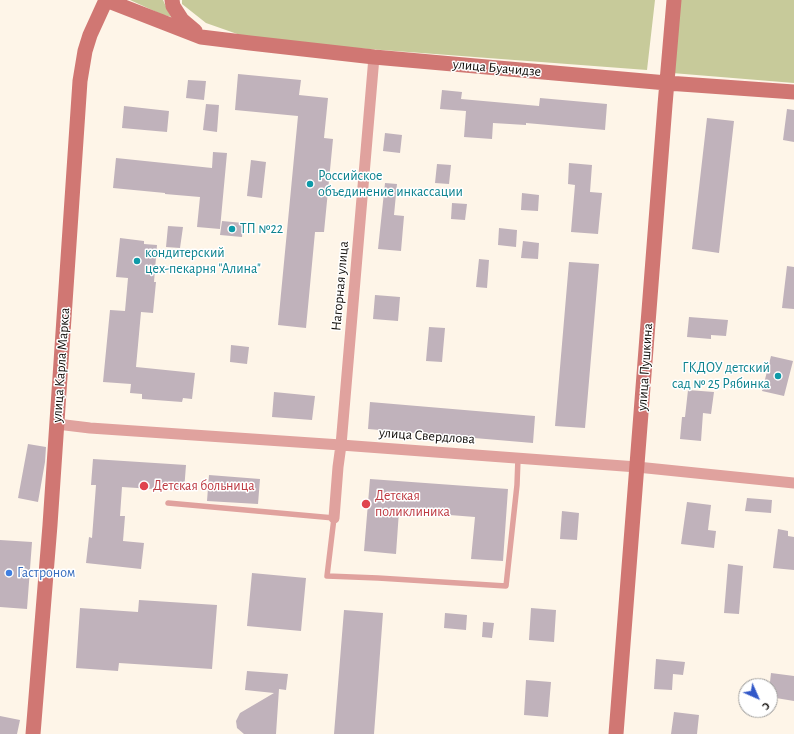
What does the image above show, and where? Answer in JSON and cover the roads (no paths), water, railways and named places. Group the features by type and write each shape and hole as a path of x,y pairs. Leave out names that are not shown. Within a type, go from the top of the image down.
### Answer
{"street":[{"name":"улица Буачидзе","path":"106,0 201,36 258,44 374,57 667,83 794,92"},
{"name":"улица Карла Маркса","path":"33,734 50,525 80,81 85,51 90,35 106,0"},
{"path":"172,0 173,6 182,20 201,36"},
{"name":"улица Пушкина","path":"616,734 674,0"},
{"name":"Нагорная улица","path":"334,518 374,57"},
{"name":"улица Свердлова","path":"57,424 90,428 637,467 794,483"}],"lane":[{"path":"168,503 334,518 327,576 506,586 517,485 518,458"}],"place":[{"name":"Российское объединение инкассации","path":"310,184"},
{"name":"ТП №22","path":"232,229"},
{"name":"кондитерский цех-пекарня \"Алина\"","path":"137,261"},
{"name":"ГКДОУ детский сад № 25 Рябинка","path":"778,376"},
{"name":"Детская больница","path":"144,486"},
{"name":"Детская поликлиника","path":"366,504"},
{"name":"Гастроном","path":"9,573"}]}
